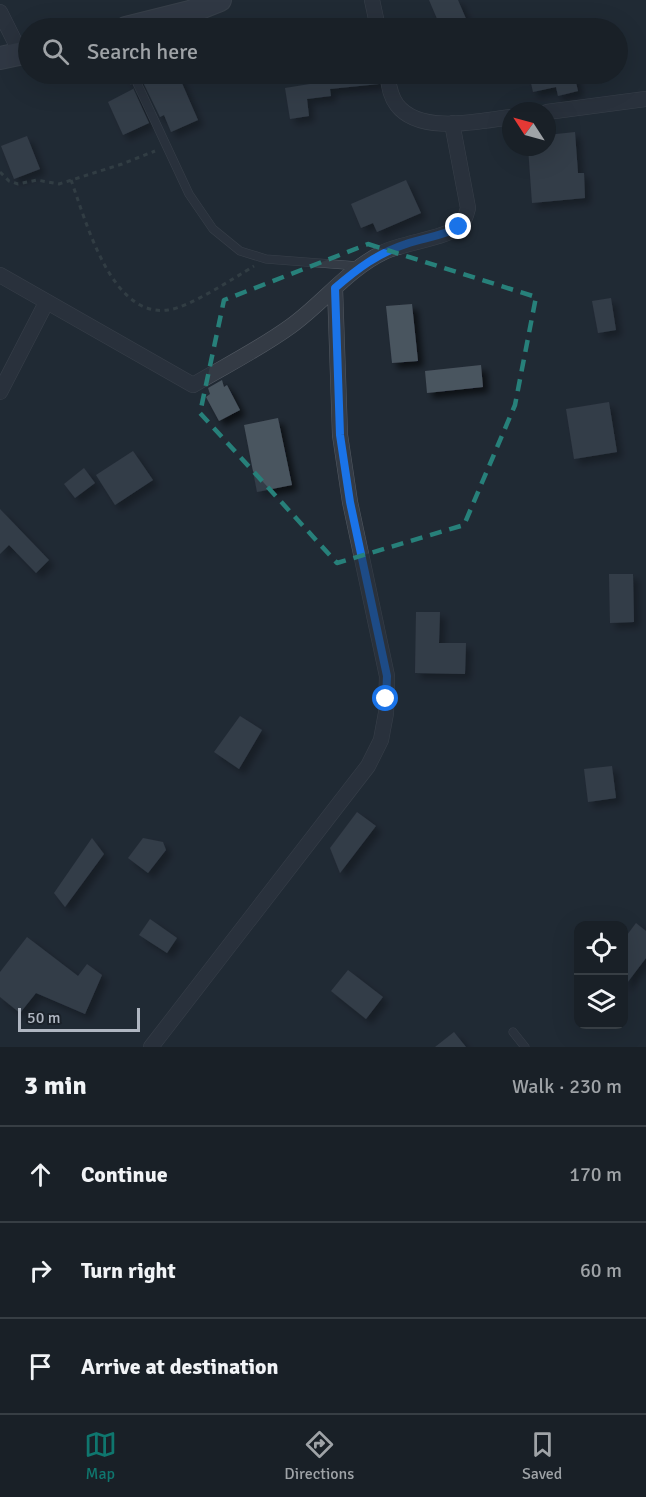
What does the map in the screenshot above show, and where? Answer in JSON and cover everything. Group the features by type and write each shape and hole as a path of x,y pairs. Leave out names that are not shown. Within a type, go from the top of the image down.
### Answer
{"street":[{"path":"166,18 190,12 220,0"},
{"path":"372,0 376,18"},
{"path":"0,12 16,55"},
{"path":"389,84 396,104 404,112 420,120 452,123 502,118"},
{"path":"556,111 646,99"},
{"path":"0,275 193,385 291,326 361,266 383,252 459,227 465,219 468,208 452,123"},
{"path":"151,1047 368,766 381,740 386,713 387,676 350,502 340,435 335,288"},
{"path":"0,392 46,303"}],"lane":[{"path":"136,84 189,194 213,229 240,251 266,259 361,266"},
{"path":"513,1032 525,1047"}],"path":[{"path":"0,172 9,181 18,184 37,180 59,184 166,147"},
{"path":"71,180 105,266 118,288 130,299 151,310 169,310 197,298 266,259"}],"highlighted area":[{"path":"368,244 536,297 515,405 464,525 337,563 200,413 224,300"}],"building":[{"path":"429,0 458,0 466,18 437,18"},
{"path":"144,84 182,84 198,120 171,132 164,115 160,117"},
{"path":"310,84 379,84 330,89 331,96 307,99 309,116 290,119 285,88"},
{"path":"531,84 576,84 578,91 558,96 556,87 533,92"},
{"path":"133,88 149,123 123,135 108,102"},
{"path":"575,132 578,173 584,173 585,198 532,203 529,156 556,156 556,134"},
{"path":"27,136 40,169 14,179 1,146"},
{"path":"406,180 421,213 377,232 373,223 361,228 351,204"},
{"path":"611,298 616,330 598,333 592,301"},
{"path":"412,304 418,361 392,363 386,306"},
{"path":"481,365 483,387 427,393 425,371"},
{"path":"222,380 224,387 227,385 240,410 219,421 206,397 210,394 208,388"},
{"path":"609,402 617,452 574,459 566,409"},
{"path":"278,418 292,485 257,492 244,425"},
{"path":"133,451 153,480 115,505 96,475"},
{"path":"84,468 95,483 75,498 64,484"},
{"path":"0,509 49,560 36,573 9,545 0,554"},
{"path":"609,574 633,574 634,622 610,623"},
{"path":"416,612 440,612 439,643 466,643 465,674 415,673"},
{"path":"240,716 262,730 239,769 214,752"},
{"path":"612,766 616,798 588,802 584,769"},
{"path":"357,812 376,826 340,873 330,848"},
{"path":"92,838 104,854 65,907 54,893"},
{"path":"143,838 163,842 166,850 148,873 128,858"},
{"path":"150,919 177,938 167,953 139,935"},
{"path":"636,923 646,931 646,958 628,982 628,975 628,934"},
{"path":"27,937 78,976 87,964 102,975 85,1014 36,993 20,1013 0,997 0,972"},
{"path":"348,970 383,997 366,1019 331,991"},
{"path":"454,1032 466,1047 435,1047"}],"route":[{"path":"386,699 387,676 350,502 340,435 335,288 361,266 383,252 459,227"}]}
